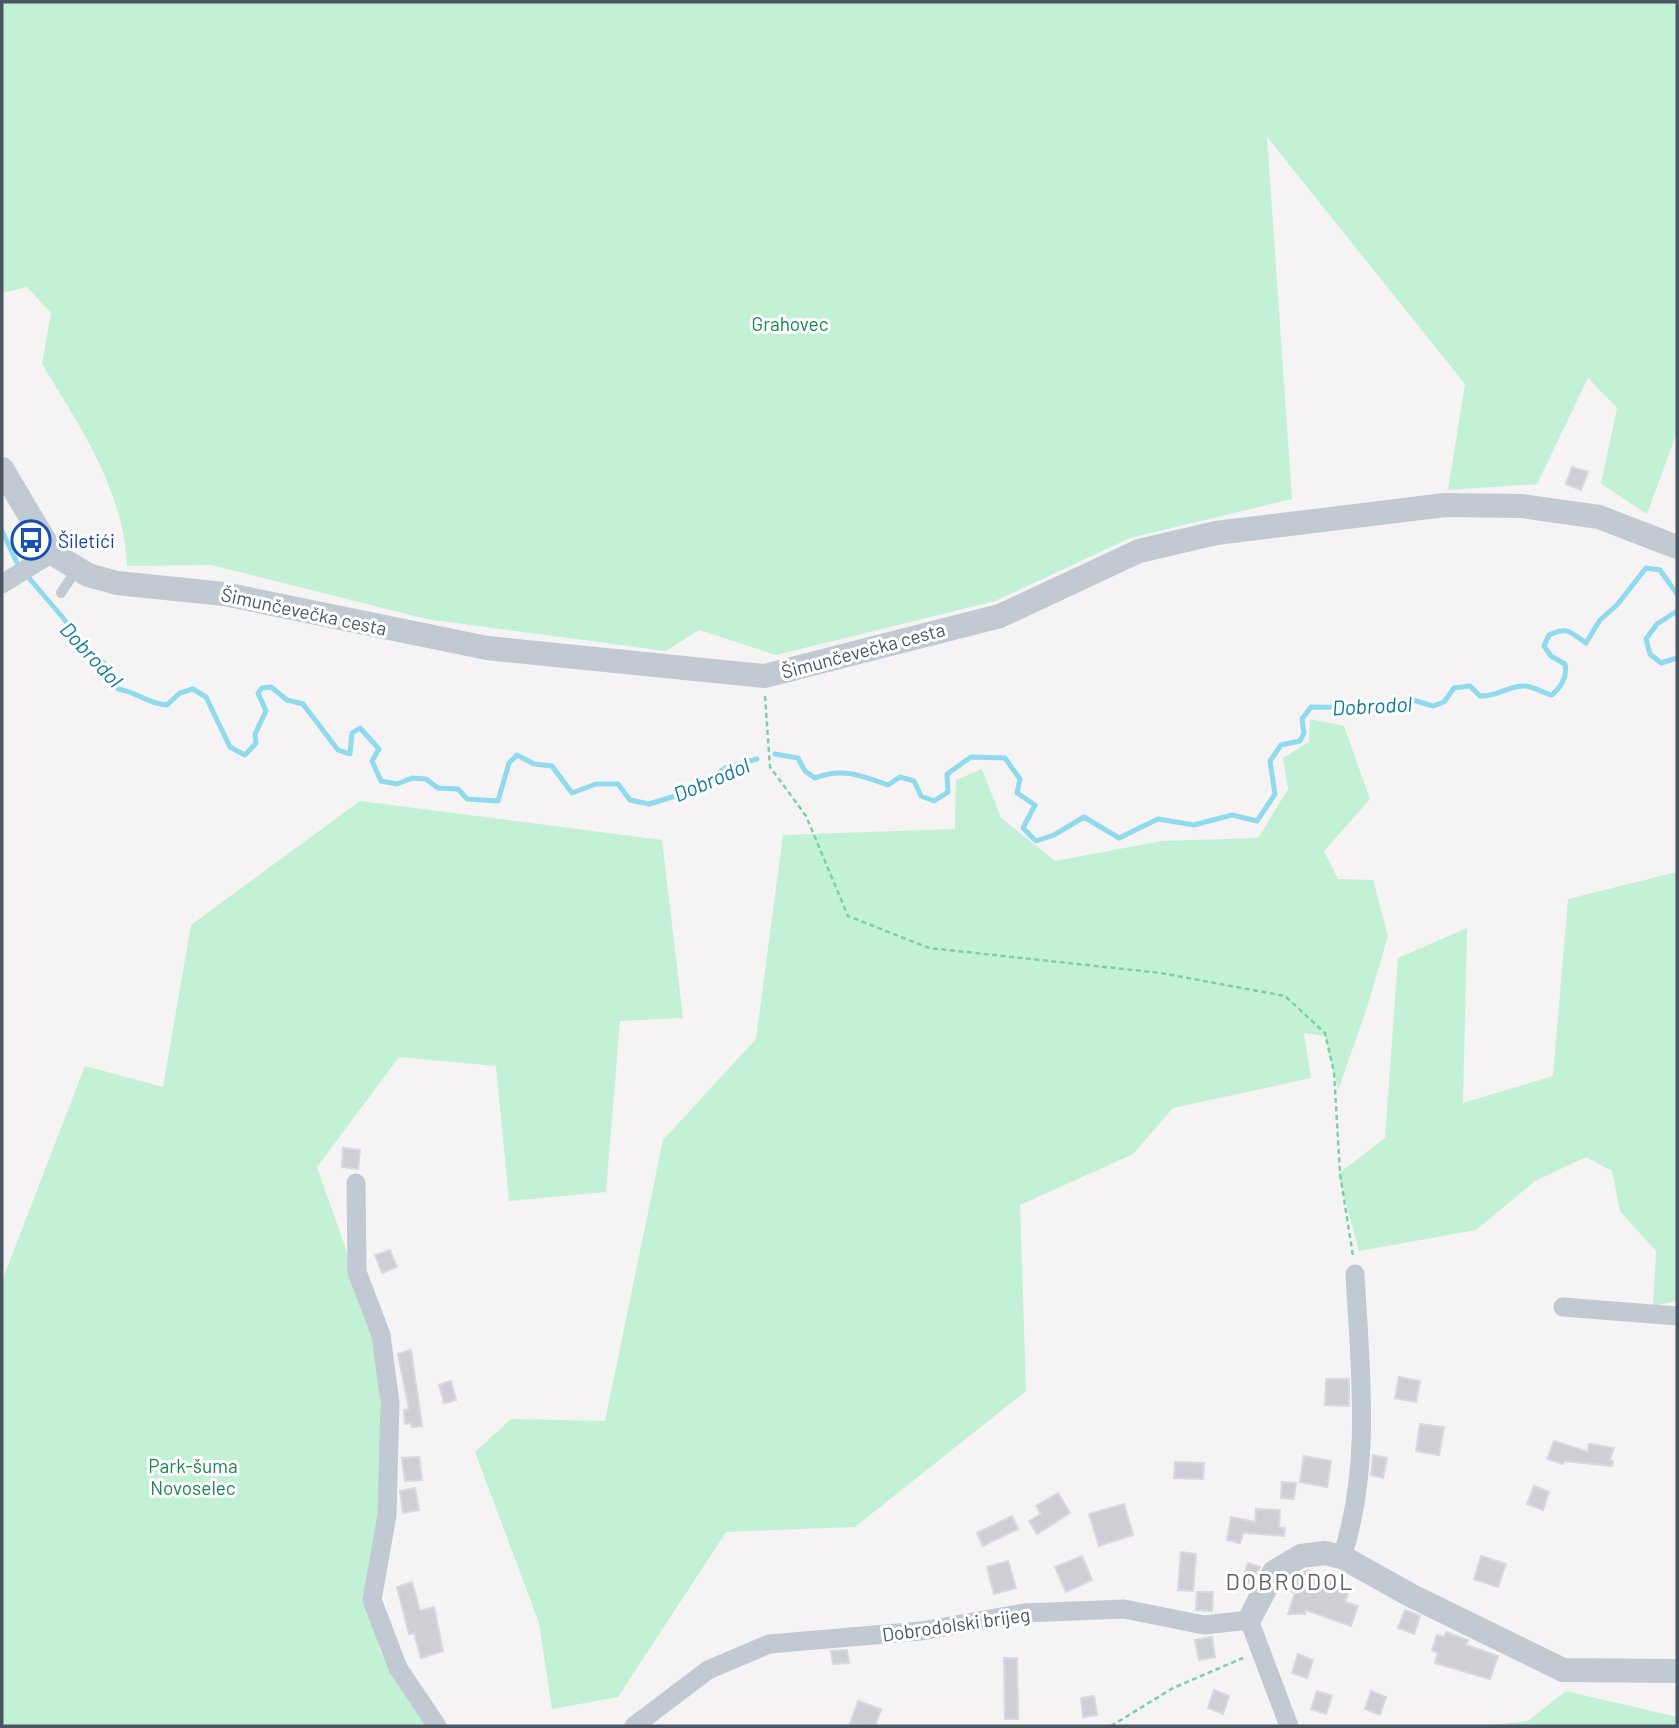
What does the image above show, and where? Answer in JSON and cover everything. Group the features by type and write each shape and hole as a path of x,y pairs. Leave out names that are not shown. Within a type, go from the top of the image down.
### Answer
{"street":[{"name":"Šimunčevečka cesta","path":"2,469 42,559 117,583 224,594 487,648 764,676 1000,616 1139,551 1216,533 1445,505 1522,506 1599,517 1677,547"},
{"path":"8,581 42,559"},
{"path":"356,1183 357,1272 381,1335 390,1403 387,1515 372,1600 376,1618 398,1668 437,1726"},
{"path":"1342,1557 1356,1502 1362,1437 1356,1274"},
{"path":"1563,1307 1677,1316"},
{"path":"1289,1726 1249,1620 1274,1572 1283,1564 1301,1556 1325,1553 1342,1557 1563,1670 1677,1671"},
{"name":"Dobrodolski brijeg","path":"634,1726 708,1670 746,1652 792,1640 921,1631 1024,1613 1124,1609 1204,1625 1249,1620"}],"lane":[{"path":"61,593 77,569"}],"path":[{"path":"764,676 770,767 806,816 848,916 929,948 1161,973 1285,996 1325,1033 1334,1072 1340,1173 1356,1274"},
{"path":"1111,1726 1173,1688 1259,1652"},
{"path":"1123,1726 1124,1720"}],"green space":[{"name":"Grahovec","path":"2,2 1677,2 1677,432 1647,514 1601,484 1617,408 1588,378 1537,484 1448,490 1465,384 1267,137 1292,499 1130,538 995,601 776,655 699,630 666,651 426,619 212,565 127,566 118,511 109,485 85,436 42,364 51,313 27,287 2,293"},
{"path":"1310,719 1344,726 1370,799 1324,851 1338,879 1373,880 1388,936 1366,1011 1338,1090 1325,1036 1304,1033 1311,1078 1173,1108 1133,1154 1020,1205 1026,1391 855,1527 726,1532 618,1697 552,1709 539,1623 475,1452 511,1419 605,1421 663,1140 756,1039 783,835 955,829 956,780 982,769 1001,818 1055,861 1162,841 1258,838 1288,789 1283,758 1309,742"},
{"name":"Park-šuma Novoselec","path":"360,801 662,840 683,1018 620,1021 606,1192 509,1201 496,1066 399,1057 317,1167 376,1335 385,1490 366,1586 380,1651 435,1726 2,1726 2,1281 85,1066 163,1087 191,925"},
{"path":"1677,872 1677,1301 1653,1306 1656,1251 1620,1211 1612,1171 1586,1157 1535,1181 1476,1230 1359,1251 1338,1174 1385,1138 1398,958 1467,928 1463,1103 1553,1076 1568,899"},
{"path":"1566,1691 1677,1717 1677,1726 1484,1726 1528,1721"}],"building":[{"path":"1572,467 1588,472 1581,490 1566,484"},
{"path":"343,1148 360,1150 358,1169 342,1167"},
{"path":"390,1250 397,1267 382,1273 375,1255"},
{"path":"411,1350 422,1426 412,1427 411,1423 405,1424 404,1410 409,1409 398,1354"},
{"path":"1399,1377 1420,1381 1416,1402 1395,1398"},
{"path":"1326,1379 1349,1379 1349,1406 1325,1405"},
{"path":"451,1381 456,1400 444,1403 439,1385"},
{"path":"1420,1424 1444,1427 1439,1455 1416,1451"},
{"path":"1554,1441 1588,1452 1589,1444 1614,1448 1610,1460 1613,1461 1612,1466 1564,1461 1563,1464 1547,1459"},
{"path":"1373,1455 1387,1458 1383,1478 1371,1475"},
{"path":"1304,1456 1331,1461 1327,1487 1300,1482"},
{"path":"419,1457 422,1480 405,1481 402,1458"},
{"path":"1175,1462 1204,1463 1203,1479 1174,1478"},
{"path":"1282,1482 1296,1483 1294,1499 1281,1498"},
{"path":"1534,1486 1549,1492 1543,1510 1527,1504"},
{"path":"415,1488 419,1510 403,1513 400,1491"},
{"path":"1058,1493 1070,1513 1037,1534 1029,1521 1041,1514 1036,1506"},
{"path":"1124,1504 1133,1535 1099,1546 1089,1514"},
{"path":"1256,1509 1280,1510 1279,1527 1285,1528 1284,1536 1243,1533 1240,1543 1227,1540 1231,1517 1255,1522"},
{"path":"1012,1516 1018,1529 983,1546 977,1533"},
{"path":"1181,1552 1196,1554 1193,1591 1178,1590"},
{"path":"1082,1556 1092,1580 1066,1592 1055,1567"},
{"path":"1481,1556 1506,1564 1498,1587 1474,1579"},
{"path":"1008,1561 1016,1588 994,1594 987,1567"},
{"path":"1248,1563 1260,1567 1251,1584 1242,1581"},
{"path":"1308,1570 1349,1590 1345,1602 1358,1606 1351,1626 1306,1610 1305,1614 1288,1614 1295,1593 1288,1590 1293,1578"},
{"path":"412,1582 420,1611 434,1607 443,1651 421,1658 414,1633 409,1634 397,1587"},
{"path":"1197,1592 1213,1592 1212,1611 1196,1610"},
{"path":"1405,1610 1420,1616 1414,1634 1398,1628"},
{"path":"1446,1632 1468,1640 1466,1645 1498,1656 1490,1679 1435,1663 1438,1653 1432,1650 1437,1635 1444,1637"},
{"path":"1212,1637 1215,1657 1199,1660 1195,1640"},
{"path":"847,1650 849,1663 833,1664 831,1651"},
{"path":"1298,1654 1313,1660 1307,1678 1292,1673"},
{"path":"1004,1658 1017,1658 1018,1719 1005,1719"},
{"path":"1214,1690 1229,1696 1223,1714 1208,1708"},
{"path":"1317,1691 1332,1696 1326,1714 1311,1709"},
{"path":"1371,1691 1386,1697 1380,1715 1365,1709"},
{"path":"1094,1696 1097,1715 1083,1717 1081,1698"},
{"path":"858,1701 881,1709 875,1726 850,1724"}],"waterway":[{"name":"Dobrodol","path":"2,531 18,565 64,619 84,651 104,663 118,689 167,705 180,693 193,689 206,697 230,747 245,755 256,743 255,734 266,711 258,693 262,688 271,687 287,700 303,704 338,750 350,754 352,733 360,728 379,749 372,761 381,781 397,784 412,778 426,779 438,788 458,789 467,799 498,801 509,763 517,755 534,764 552,766 572,793 596,784 618,784 630,800 649,804 695,790 725,768 757,759"},
{"name":"Dobrodol","path":"775,754 798,758 805,771 815,778 843,773 888,785 900,777 914,781 921,796 934,801 948,792 947,774 971,757 1005,758 1020,779 1017,793 1035,805 1023,828 1036,841 1054,835 1084,817 1119,838 1158,819 1194,825 1232,815 1257,821 1275,794 1270,761 1281,745 1300,741 1304,733 1302,719 1311,707 1391,708 1413,700 1433,706 1444,702 1454,688 1470,686 1480,696 1524,686 1552,695 1563,681 1566,669 1565,664 1551,656 1544,646 1549,635 1565,631 1586,643 1600,620 1617,605 1646,568 1660,570 1677,594"},
{"name":"Dobrodol","path":"1677,611 1657,624 1646,639 1650,654 1661,663 1677,658"}],"place":[{"name":"Šiletići","path":"31,540"}],"district":[{"name":"DOBRODOL","path":"1290,1581"}]}
